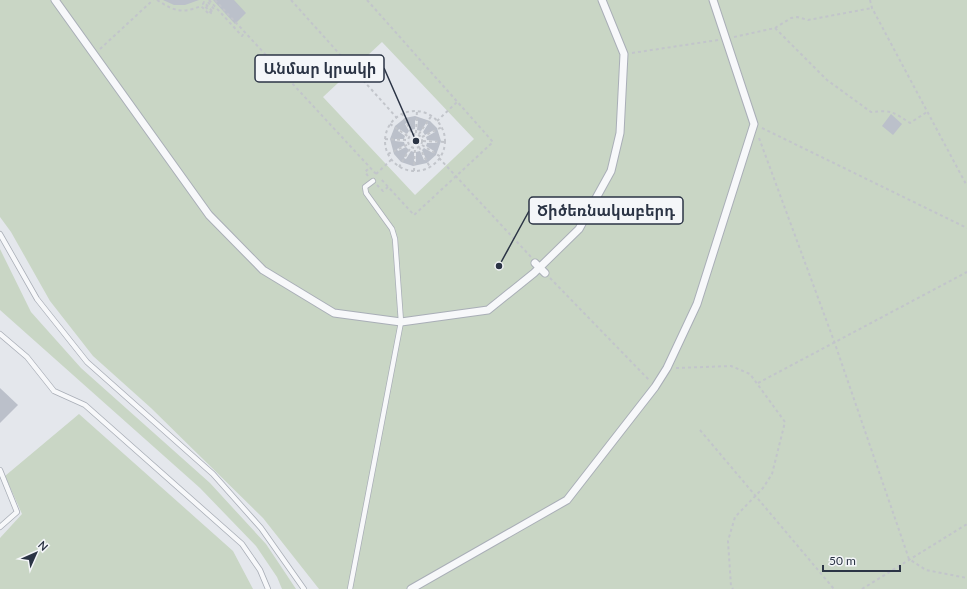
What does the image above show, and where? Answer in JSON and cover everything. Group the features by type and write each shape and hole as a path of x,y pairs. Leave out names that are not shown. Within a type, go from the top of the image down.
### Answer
{"street":[{"path":"55,0 95,54 209,216 263,270 334,313 401,322 488,310 540,268 579,229 611,171 620,133 624,54 602,0"},
{"path":"411,589 567,500 653,384 667,368 697,304 754,124 713,0"}],"lane":[{"path":"350,589 401,322 395,239 392,229 366,193 365,187 373,181"},
{"path":"0,234 37,298 87,362 213,474 261,528 304,589"},
{"path":"0,334 27,357 54,391 85,405 242,544 260,570 268,589"},
{"path":"0,470 18,512 0,527"}],"path":[{"path":"95,54 153,0"},
{"path":"157,0 171,9 188,11 201,6 209,14 211,13 203,4 204,2 212,11 214,9 207,0"},
{"path":"207,0 242,36 245,32"},
{"path":"215,0 414,215 493,142 366,0"},
{"path":"292,0 397,118"},
{"path":"870,0 872,8 967,186"},
{"path":"624,54 726,38 775,28 791,18 797,17 808,20 872,8"},
{"path":"775,28 827,80 871,112 884,110 892,112 910,124 927,112"},
{"path":"437,121 457,102"},
{"path":"416,133 417,110"},
{"path":"417,110 432,116 442,127 446,142 440,158 430,167 414,171 399,167 388,154 385,139 390,124 397,118 402,113 417,110"},
{"path":"402,113 412,134"},
{"path":"419,134 432,116"},
{"path":"390,124 409,137"},
{"path":"754,124 967,228"},
{"path":"754,124 834,341 909,559 926,570 967,578"},
{"path":"422,137 442,127"},
{"path":"416,133 422,137 423,141 422,145 415,148 411,147 408,140 412,134 416,133"},
{"path":"385,139 408,140"},
{"path":"423,141 446,142"},
{"path":"388,154 409,144"},
{"path":"422,145 440,158 540,268 653,384"},
{"path":"399,167 411,147"},
{"path":"419,147 430,167"},
{"path":"414,171 415,148"},
{"path":"376,174 392,159"},
{"path":"370,167 365,172 373,181 383,191 388,187"},
{"path":"758,384 834,341 967,272"},
{"path":"667,368 730,366 750,374 785,422 772,474 755,496 735,517 728,541 731,586 733,589"},
{"path":"700,430 834,589"},
{"path":"862,589 967,524"}],"green space":[{"path":"0,0 967,0 967,589 319,589 263,518 151,408 93,356 50,301 11,232 0,217","holes":["382,42 474,139 415,195 323,97"]},
{"path":"0,249 31,312 81,368 210,483 266,544 296,589 282,589 277,577 256,546 200,488 0,310"},
{"path":"79,414 233,551 253,589 0,589 0,538 22,514 5,476"}],"building":[{"path":"163,0 199,0 185,5 174,5"},
{"path":"213,0 234,0 246,13 235,24"},
{"path":"891,114 902,124 893,135 882,126"},
{"path":"415,116 430,121 437,128 441,141 436,155 427,163 413,166 401,162 394,154 390,139 395,126 405,118","holes":["415,120 418,121 417,130 421,131 426,123 428,124 423,132 425,135 434,130 435,132 426,137 427,140 437,141 437,143 427,143 426,146 434,151 433,153 424,148 422,150 426,159 424,160 420,151 416,152 416,162 414,161 414,152 411,151 406,159 404,158 409,150 406,147 398,151 397,149 405,145 404,142 395,141 395,139 404,139 405,136 398,131 399,129 407,134 409,131 405,124 407,123 411,130 415,129"]},
{"path":"0,388 18,405 0,423"}],"place":[{"name":"Անմար կրակի","path":"416,141"},
{"name":"Ծիծեռնակաբերդ","path":"499,266"}]}
